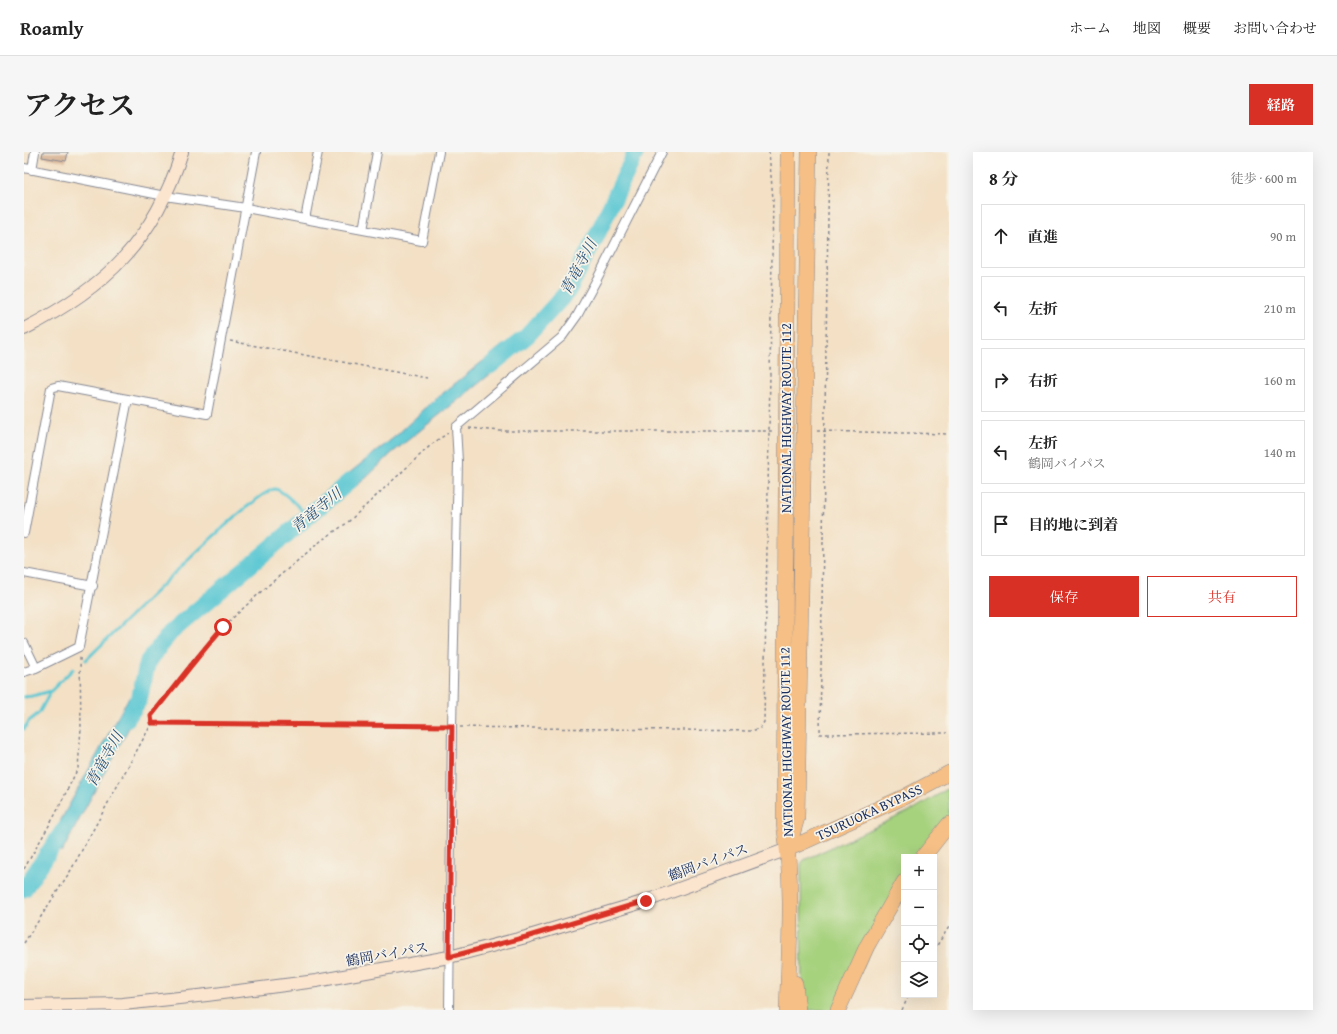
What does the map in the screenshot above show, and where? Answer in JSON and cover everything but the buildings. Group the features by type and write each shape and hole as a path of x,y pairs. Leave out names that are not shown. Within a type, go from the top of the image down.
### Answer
{"highway":[{"name":"NATIONAL HIGHWAY ROUTE 112","path":"788,152 784,824 788,849"},
{"name":"NATIONAL HIGHWAY ROUTE 112","path":"788,849 797,818 809,152"},
{"name":"TSURUOKA BYPASS","path":"788,849 904,797 949,773"},
{"path":"925,854 949,824"},
{"path":"787,1010 790,942 788,849"},
{"path":"838,1010 867,946 901,887"},
{"path":"790,942 798,1010"}],"main road":[{"path":"24,329 73,302 116,266 134,247 165,196 182,152"},
{"name":"鶴岡バイパス","path":"24,1006 123,1004 207,995 316,981 449,957 526,937 646,901 788,849"}],"street":[{"path":"36,152 28,169 165,196 246,208 422,241 439,152"},
{"path":"24,532 27,504 51,388 58,386 207,414 256,152"},
{"path":"305,219 318,152"},
{"path":"363,230 377,152"},
{"path":"449,1010 452,726 458,462 456,427 562,337 577,316 597,279 662,152"},
{"path":"24,672 36,668 79,646 93,586 128,399"},
{"path":"24,573 93,586"},
{"path":"24,643 36,668"}],"path":[{"path":"152,723 752,731 760,728 764,722 773,199 769,152"},
{"path":"829,152 820,734 947,733"},
{"path":"221,340 426,378"},
{"path":"24,943 72,870 152,723 151,716 180,681 191,663 223,627 276,579 322,540 347,523 432,444 456,427 500,431 786,431"},
{"path":"803,430 825,432 949,434"},
{"path":"24,869 55,815 78,768 80,728 79,646"},
{"path":"937,945 949,927"},
{"path":"902,1010 908,998"}],"green space":[{"path":"949,788 949,830 929,854 901,854 901,888 841,1010 802,1010 801,864 804,860 914,809"}],"water":[{"path":"503,345 511,356 392,453 365,479 338,500 328,490 397,435 432,402"},
{"path":"129,697 143,702 62,852 47,845"}],"waterway":[{"name":"青竜寺川","path":"490,366 527,336 568,291 596,237 636,152"},
{"name":"青竜寺川","path":"126,720 139,700 148,661 170,633 350,481"},
{"path":"86,660 182,566 240,512 262,495 275,489 279,490 288,496 308,516"},
{"path":"24,729 29,721 39,713 51,691 73,669"},
{"path":"24,697 51,691"},
{"name":"青竜寺川","path":"24,889 65,828"}],"route":[{"path":"223,627 191,663 180,681 151,716 152,723 452,726 449,957 526,937 646,901"}]}
